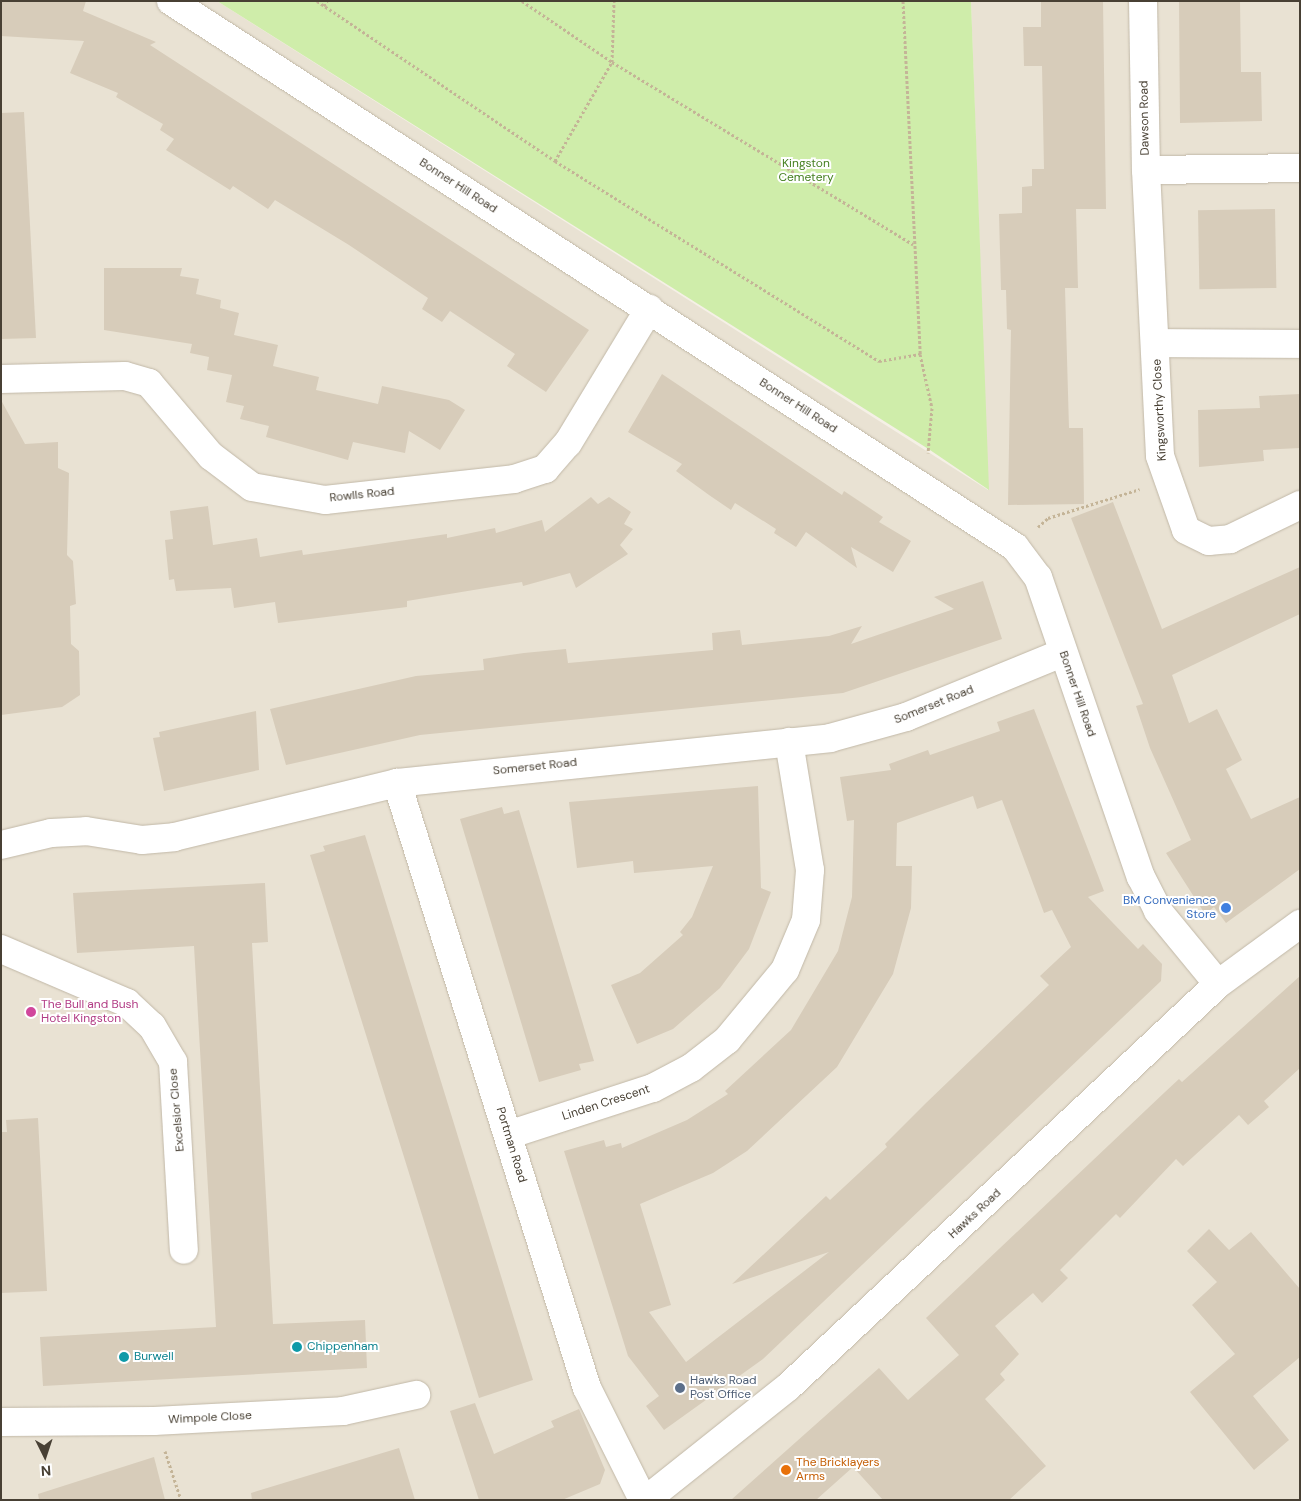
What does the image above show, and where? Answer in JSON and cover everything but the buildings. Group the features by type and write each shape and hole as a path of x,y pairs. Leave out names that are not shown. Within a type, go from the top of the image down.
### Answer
{"street":[{"name":"Bonner Hill Road","path":"171,1 1015,547 1038,577 1062,653 1141,877 1158,911 1218,984"},
{"name":"Dawson Road","path":"1143,1 1146,170 1300,168"},
{"name":"Kingsworthy Close","path":"1146,170 1157,343 1160,456 1166,480 1186,530 1209,540 1230,539 1300,505"},
{"name":"Rowlls Road","path":"1,379 126,376 149,384 211,456 252,488 325,500 514,478 545,469 568,444 649,309"},
{"name":"Kingsworthy Close","path":"1157,343 1300,344"},
{"name":"Somerset Road","path":"1,844 51,833 86,831 142,840 174,837 397,783 789,742 863,732 1062,653"},
{"name":"Linden Crescent","path":"508,1135 654,1088 691,1068 727,1040 785,970 806,920 810,870 789,742"},
{"name":"Portman Road","path":"397,783 588,1388 644,1500"},
{"name":"Hawks Road","path":"644,1500 788,1387 1218,984 1300,924"},
{"name":"Excelsior Close","path":"1,948 127,1003 152,1026 175,1071 184,1250"},
{"name":"Wimpole Close","path":"1,1422 154,1421 343,1411 416,1395"}],"path":[{"path":"317,1 555,161 879,361 920,354"},
{"path":"324,6 327,1"},
{"path":"522,1 612,62 914,245"},
{"path":"555,161 612,62 614,1"},
{"path":"903,1 920,354 932,416 930,450 912,479"},
{"path":"1015,547 1048,518 1166,480"},
{"path":"154,1421 181,1500"}],"shaded area":[{"path":"1,1 217,1 988,490 971,1 1300,1 1300,1500 1,1500"}],"green space":[{"name":"Kingston Cemetery","path":"217,1 971,1 989,490 930,450"}],"place":[{"name":"BM Convenience Store","path":"1226,908"},
{"name":"The Bull and Bush Hotel Kingston","path":"31,1012"},
{"name":"Chippenham","path":"297,1347"},
{"name":"Burwell","path":"124,1357"},
{"name":"Hawks Road Post Office","path":"680,1388"},
{"name":"The Bricklayers Arms","path":"786,1470"}]}
